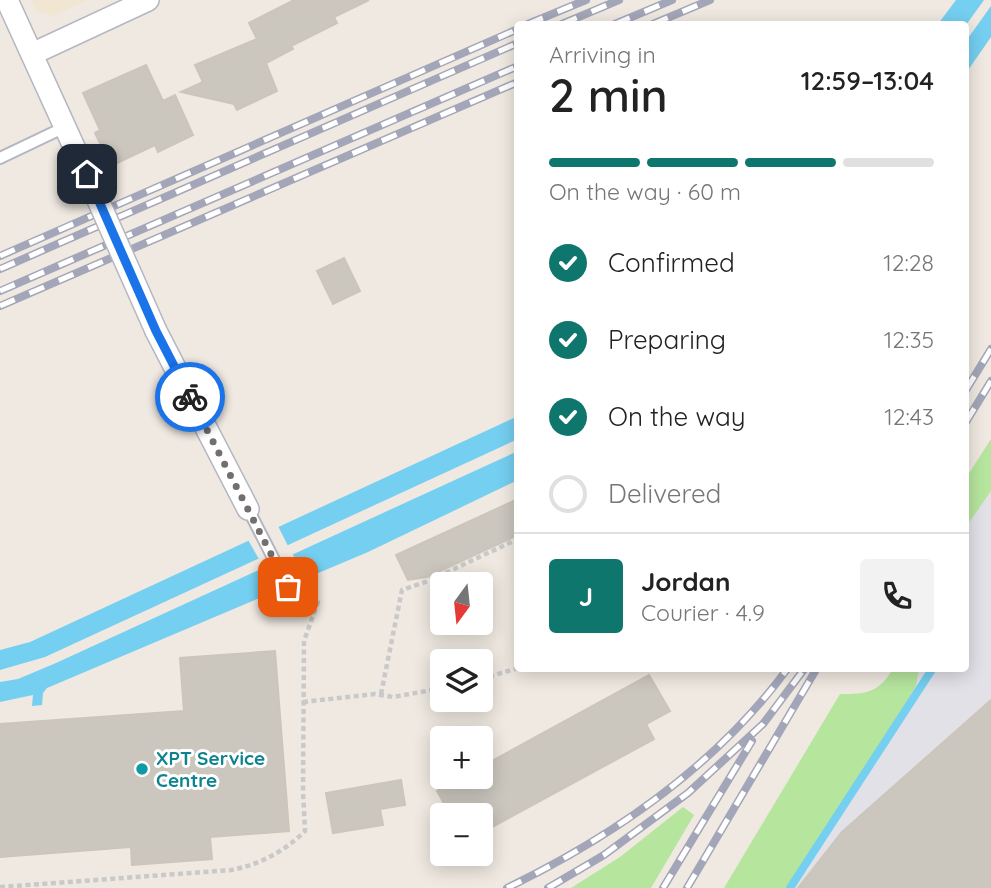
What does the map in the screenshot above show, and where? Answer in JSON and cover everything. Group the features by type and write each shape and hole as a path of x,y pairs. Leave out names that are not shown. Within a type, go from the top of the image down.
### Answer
{"street":[{"path":"7,0 156,331 248,509"},
{"path":"32,54 148,0"}],"lane":[{"path":"0,158 65,127"},
{"path":"248,509 288,587"}],"path":[{"path":"380,694 402,590 428,581 514,541"},
{"path":"0,887 231,870 259,862 292,844 304,831 304,641 318,602 314,593 302,582"},
{"path":"493,675 514,669"},
{"path":"303,702 380,694 393,697 430,690"}],"shaded area":[{"path":"32,0 88,0 53,16 37,11"},
{"path":"991,491 991,888 795,888 916,686 918,672 969,672 969,523"}],"green space":[{"path":"991,439 991,491 969,523 969,473"},
{"path":"891,672 918,672 916,686 795,888 724,888 840,694 871,690 882,683"},
{"path":"683,807 694,815 651,888 571,888 620,857"}],"water":[{"path":"956,0 984,0 969,21 940,21"},
{"path":"991,6 991,37 969,69 969,37"},
{"path":"514,418 514,441 45,657 0,670 0,650 30,642"},
{"path":"514,453 514,482 368,552 47,688 43,693 42,705 32,706 33,695 0,702 0,682 18,679"}],"pier":[{"path":"277,524 289,548 260,561 247,538"},
{"path":"291,551 307,582 277,594 261,565"}],"building":[{"path":"294,0 369,0 334,17 337,23 291,46 293,49 266,63 277,91 237,110 234,104 181,92 203,82 195,65 257,39 249,23"},
{"path":"146,65 163,101 175,95 193,135 158,152 155,145 111,166 95,133 100,130 83,93"},
{"path":"344,258 360,291 333,304 317,271"},
{"path":"514,501 514,537 438,572 430,572 427,577 408,580 396,555"},
{"name":"XPT Service Centre","path":"275,651 289,831 210,837 212,859 132,865 131,847 0,857 0,724 184,711 180,658"},
{"path":"649,675 670,711 646,724 654,739 493,827 493,803 444,803 437,791 493,789 493,760"},
{"path":"991,700 991,888 798,888 842,832"},
{"path":"401,780 405,805 380,809 383,825 333,833 326,793"}],"waterway":[{"path":"790,888 930,672"}],"railway":[{"path":"535,21 586,0"},
{"path":"569,21 619,0"},
{"path":"622,21 672,0"},
{"path":"660,21 710,0"},
{"path":"0,256 514,31"},
{"path":"0,269 514,45"},
{"path":"0,291 514,68"},
{"path":"0,306 514,84"},
{"path":"969,385 991,349"},
{"path":"969,417 991,381"},
{"path":"507,888 586,845 661,795 729,736 785,672"},
{"path":"548,888 604,855 688,793 763,724 802,672"},
{"path":"687,888 815,672"},
{"path":"663,888 752,741"}],"way so far":[{"path":"190,397 288,587"}],"place":[{"name":"XPT Service Centre","path":"142,769"}],"route":[{"path":"87,174 156,331 190,397"}]}
